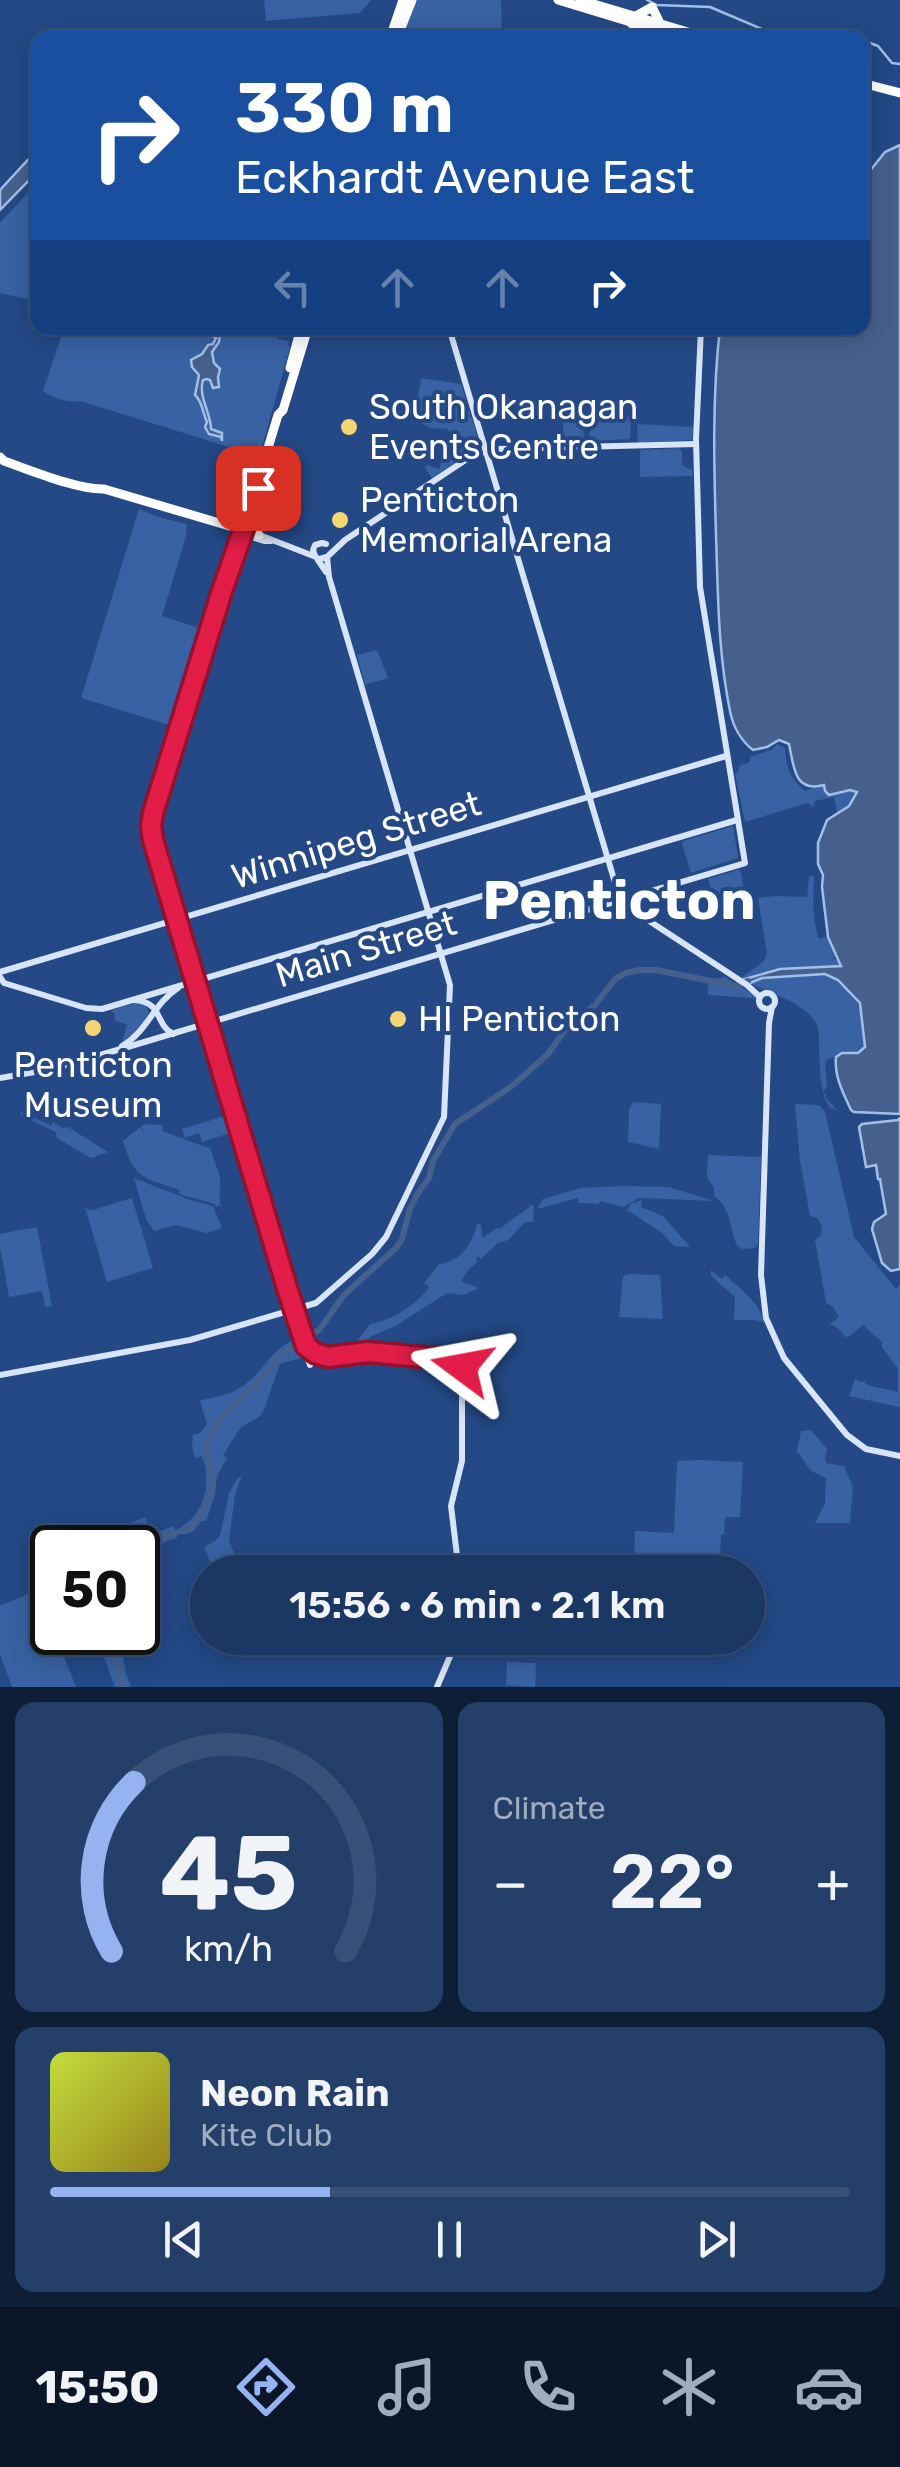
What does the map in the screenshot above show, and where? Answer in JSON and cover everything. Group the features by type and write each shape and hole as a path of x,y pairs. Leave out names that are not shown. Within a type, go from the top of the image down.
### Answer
{"highway":[{"path":"397,30 405,0"},
{"path":"558,0 674,30"},
{"path":"580,0 632,19 639,30"},
{"path":"657,30 661,27"},
{"path":"661,27 667,30"},
{"path":"870,88 900,95"},
{"path":"278,415 303,335"},
{"path":"242,532 250,517 303,335"},
{"path":"1,460 112,498 242,532"},
{"path":"242,532 258,481"},
{"path":"97,490 242,532"},
{"path":"217,522 238,518 250,501"},
{"path":"250,517 252,528 259,535"}],"street":[{"path":"451,335 621,900 739,980 774,998 768,1007 761,1276 762,1301 776,1344 847,1435 866,1449 900,1456"},
{"path":"116,1050 138,1036 168,995 195,981 737,820 700,594 696,444 701,335"},
{"path":"322,557 473,455 486,451 696,444"},
{"path":"242,532 322,557"},
{"path":"242,532 271,541"},
{"path":"242,532 151,823 153,840 310,1364 315,1353 328,1357 368,1352 458,1360 462,1372"},
{"path":"294,548 345,540"},
{"path":"322,557 326,544"},
{"path":"0,1375 190,1340 316,1303 378,1249 392,1228 444,1117 450,989 329,577 314,547"},
{"name":"Winnipeg Street","path":"0,975 726,756"},
{"name":"Main Street","path":"0,1078 52,1068 173,1034 745,863 737,820"},
{"path":"629,908 631,897"},
{"path":"0,975 4,983 92,1010 182,986"},
{"path":"763,995 760,1002 768,1007"},
{"path":"133,1000 156,1008 166,1030 173,1034"},
{"path":"457,1555 450,1504 462,1461 463,1352"},
{"path":"437,1687 451,1655"}],"shaded area":[{"path":"264,0 371,0 360,13 266,21"},
{"path":"416,0 501,0 502,30 404,30"},
{"path":"900,145 900,1114 851,1110 838,1078 836,1057 858,1053 865,1047 860,1003 838,980 825,974 762,978 750,983 745,979 780,969 841,966 828,937 818,843 827,820 849,806 857,792 829,795 824,785 801,782 789,744 779,740 753,750 741,738 726,689 715,509 719,335 870,335 870,171 885,152"},
{"path":"30,158 30,179 0,210 0,190"},
{"path":"30,191 30,299 0,293 0,223"},
{"path":"62,335 278,335 277,339 289,341 260,454 43,391"},
{"path":"212,335 220,335 212,352 220,369 219,387 213,388 207,379 202,386 211,429 222,433 222,441 205,427 207,422 195,395 199,375 191,360 216,338"},
{"path":"421,378 461,384 480,445 432,478 425,468 427,465 439,469 447,458 453,434 415,420"},
{"path":"565,404 585,410 583,444 562,442"},
{"path":"591,409 631,417 630,439 589,441"},
{"path":"637,424 693,427 692,440 638,443"},
{"path":"679,448 682,465 692,470 693,476 640,477 640,450 661,449 662,453 663,449"},
{"path":"139,509 187,524 162,616 205,630 173,726 81,698"},
{"path":"377,650 388,678 365,685 357,655"},
{"path":"777,744 785,748 790,772 805,791 822,784 829,795 854,790 857,792 852,801 837,812 834,797 815,801 813,807 808,803 745,822 735,774 739,766 750,762 750,757"},
{"path":"733,826 738,858 691,873 683,841"},
{"path":"738,870 746,902 720,911 708,879"},
{"path":"809,876 814,876 814,915 819,939 828,936 837,957 831,958 841,966 780,969 745,979 742,977 767,955 758,898 807,897"},
{"path":"817,975 837,981 858,1001 864,1049 825,1061 827,1087 823,1092 816,1023 795,1003 750,983 762,978"},
{"path":"725,977 759,998 708,995 713,979"},
{"path":"139,1002 149,1013 137,1032 122,1042 127,1025 114,1020 111,1010"},
{"path":"633,1102 661,1104 659,1149 628,1142"},
{"path":"795,1104 819,1105 825,1112 854,1237 896,1289 900,1285 900,1407 849,1396 855,1379 898,1392 898,1369 882,1342 863,1325 845,1337 830,1324 839,1317 826,1303 815,1240 821,1235 822,1226 810,1216"},
{"path":"20,1111 52,1126 52,1122 68,1127 108,1152 91,1158 57,1138 56,1132 22,1116"},
{"path":"228,1115 233,1132 202,1142 199,1133 185,1138 182,1129"},
{"path":"900,1118 900,1269 891,1271 882,1263 872,1229 874,1222 886,1214 876,1165 866,1167 859,1127"},
{"path":"163,1125 162,1131 211,1149 219,1176 221,1205 216,1207 179,1194 180,1190 149,1179 137,1170 123,1141 140,1127 144,1133 141,1126"},
{"path":"708,1155 761,1157 755,1248 742,1249 737,1245 727,1212 714,1196 707,1177"},
{"path":"134,1178 213,1206 222,1228 207,1233 175,1225 154,1231 146,1219"},
{"path":"669,1187 714,1201 639,1198 623,1207 600,1201 579,1203 578,1198 537,1209 543,1199 581,1188"},
{"path":"132,1198 153,1268 107,1282 85,1207 93,1210"},
{"path":"642,1200 641,1207 663,1216 690,1247 674,1246 662,1233 626,1212 632,1203"},
{"path":"528,1204 534,1206 533,1222 525,1222 508,1240 498,1243 481,1259 478,1256 478,1262 461,1281 479,1288 463,1295 447,1293 370,1337 366,1347 350,1345 370,1324 395,1315 418,1300 429,1287 424,1283 439,1264 464,1251 477,1224 481,1225 482,1238 530,1207"},
{"path":"37,1227 52,1306 45,1307 42,1291 9,1297 0,1234"},
{"path":"711,1270 722,1279 725,1275 743,1290 764,1322 734,1320 735,1297 711,1276"},
{"path":"660,1275 663,1319 619,1317 623,1276"},
{"path":"296,1339 305,1357 280,1364 263,1412 241,1427 223,1455 227,1458 217,1476 206,1521 182,1535 180,1528 201,1506 206,1487 202,1456 195,1458 192,1447 193,1435 207,1424 200,1401 240,1388 279,1349"},
{"path":"811,1430 827,1449 826,1463 844,1466 853,1487 850,1523 815,1523 825,1503 826,1478 811,1471 797,1451 801,1431"},
{"path":"677,1461 743,1462 740,1517 725,1517 720,1555 634,1555 635,1531 674,1533"},
{"path":"242,1475 229,1540 236,1555 207,1555 204,1547 220,1536 236,1480"},
{"path":"145,1517 148,1525 127,1525"},
{"path":"174,1526 177,1538 160,1543 160,1531"},
{"path":"30,1593 30,1655 65,1655 76,1687 12,1687 0,1655 0,1606"},
{"path":"104,1655 123,1655 131,1687 115,1687"},
{"path":"507,1662 536,1663 535,1687 506,1685"}],"waterway":[{"path":"647,0 657,5 710,7 765,30"},
{"path":"870,43 878,46 892,63 900,64"},
{"path":"160,1537 195,1523 212,1493 206,1447 223,1415 258,1383 279,1356 319,1330 344,1295 396,1248 410,1209 455,1124 512,1086 548,1054 568,1026 595,1005 616,978 626,973 656,970 735,986 748,981"},
{"path":"115,1655 123,1687"}],"place":[{"name":"South Okanagan Events Centre","path":"349,427"},
{"name":"Penticton Memorial Arena","path":"340,520"},
{"name":"HI Penticton","path":"398,1019"},
{"name":"Penticton Museum","path":"93,1028"}],"district":[{"name":"Penticton","path":"619,900"}],"route":[{"path":"258,488 153,813 153,840 306,1346 324,1356 368,1352 454,1360 462,1367"}]}
